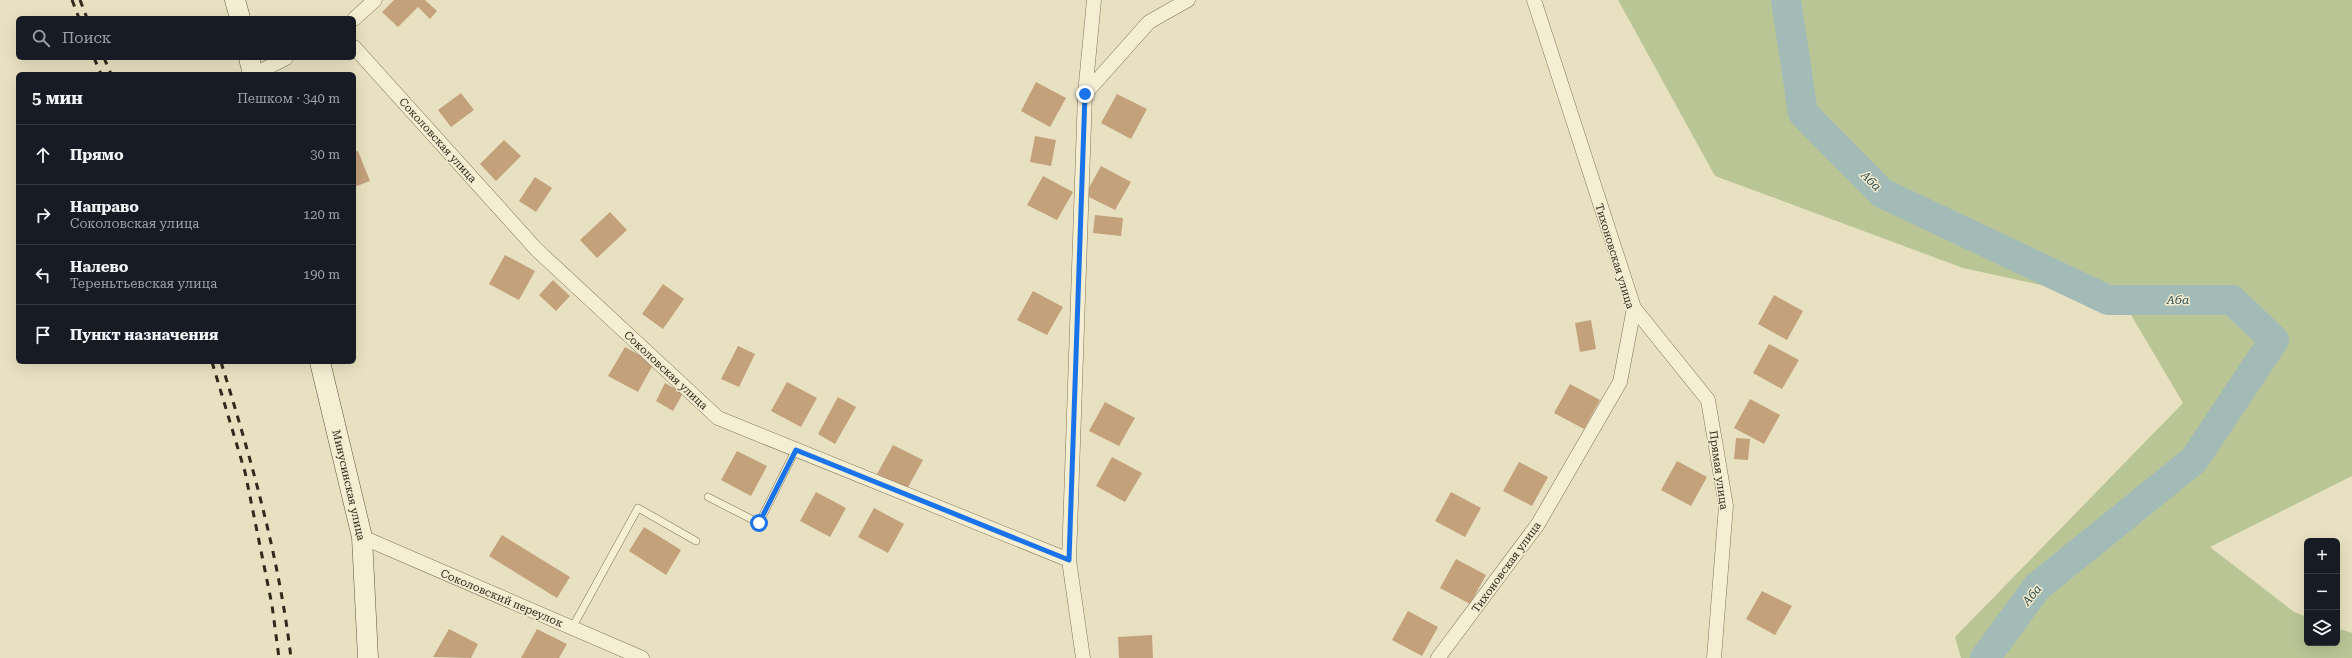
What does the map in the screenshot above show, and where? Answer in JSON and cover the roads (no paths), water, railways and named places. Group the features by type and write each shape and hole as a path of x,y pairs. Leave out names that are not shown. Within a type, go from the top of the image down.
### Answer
{"main road":[{"path":"236,0 240,16"},
{"path":"250,60 253,72"},
{"name":"Минусинская улица","path":"320,364 362,538 368,658"}],"street":[{"path":"356,17 375,0"},
{"path":"1082,658 1069,560 1085,94 1094,0"},
{"path":"1085,94 1149,22 1188,0"},
{"name":"Тихоновская улица","path":"1438,658 1538,524 1620,382 1634,308 1534,0"},
{"name":"Соколовская улица","path":"356,49 537,250 718,418 1069,560"},
{"path":"258,72 282,60"},
{"name":"Прямая улица","path":"1634,308 1708,400 1726,506 1714,658"},
{"name":"Соколовский переулок","path":"362,538 642,658"}],"lane":[{"path":"708,497 759,523 796,450"},
{"path":"572,628 638,508 696,541"}],"waterway":[{"name":"Аба","path":"1786,0 1803,113 1882,193 2108,300 2232,300 2274,340 2194,460 2037,587 1985,658"}],"railway":[{"path":"72,0 78,16"},
{"path":"80,0 86,16"},
{"path":"95,60 100,72"},
{"path":"105,60 110,72"},
{"path":"213,364 245,472 272,605 279,658"},
{"path":"222,364 263,508 279,582 291,658"}]}
